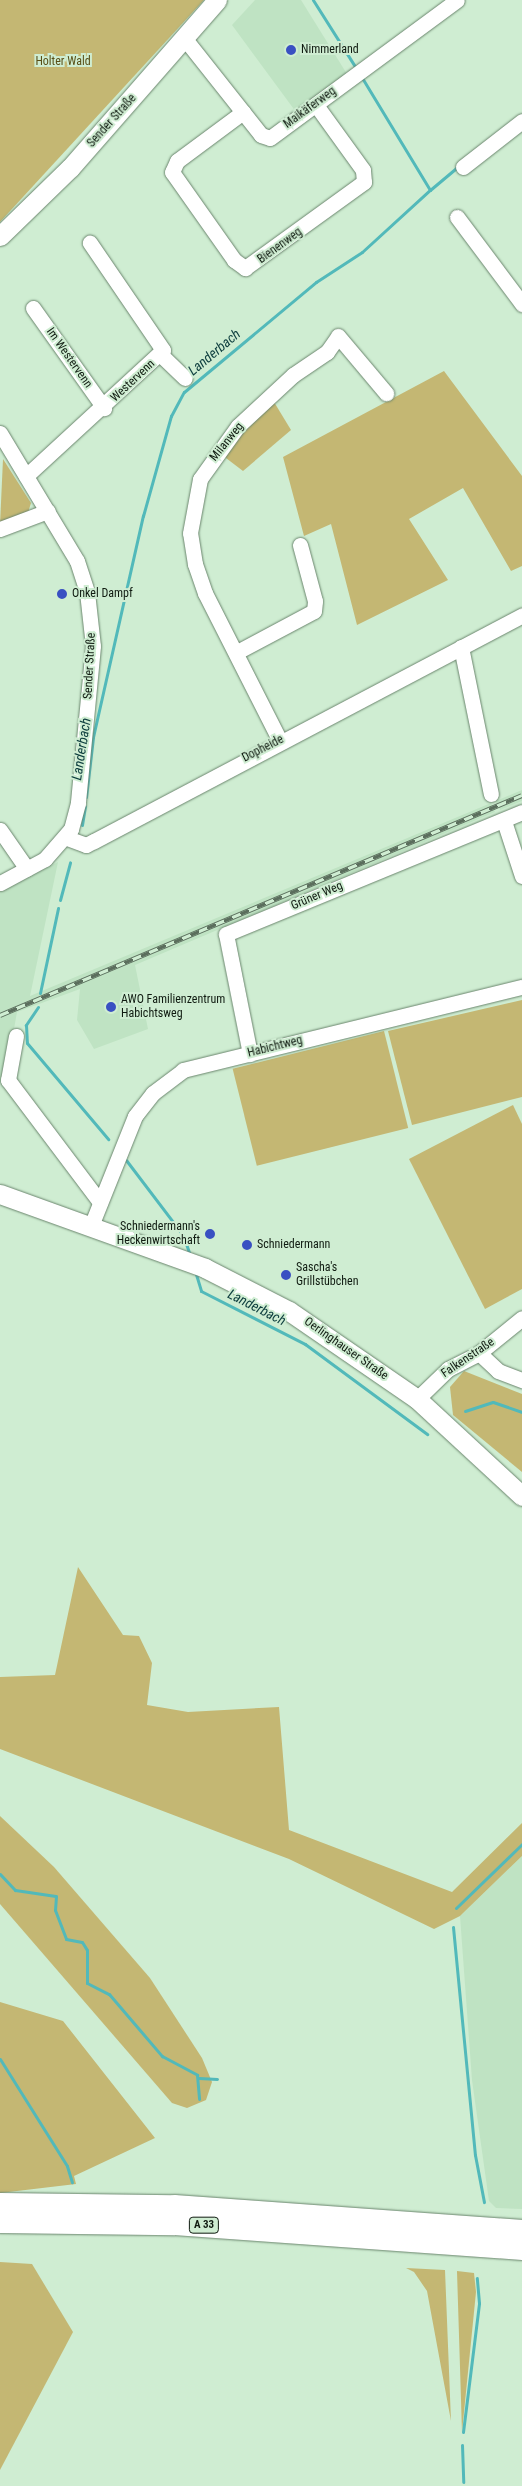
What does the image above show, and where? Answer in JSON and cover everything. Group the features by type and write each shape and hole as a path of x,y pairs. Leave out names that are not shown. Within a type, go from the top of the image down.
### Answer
{"highway":[{"name":"A 33","path":"0,2203 174,2205 522,2230"},
{"name":"A 33","path":"0,2222 174,2224 522,2249"}],"main road":[{"name":"Sender Straße","path":"0,236 70,168 185,39 217,0"},
{"name":"Oerlinghauser Straße","path":"0,1194 206,1268 328,1334 417,1400 522,1496"}],"street":[{"name":"Maikäferweg","path":"185,39 261,135 270,138 457,0"},
{"name":"Bienenweg","path":"243,112 177,160 172,172 234,260 245,268 364,182 363,170 316,105"},
{"path":"463,167 522,121"},
{"path":"457,217 522,304"},
{"name":"Westervenn","path":"26,476 161,355 160,345 90,243"},
{"name":"Im Westervenn","path":"33,308 104,408"},
{"name":"Milanweg","path":"280,740 237,652 204,593 190,547 192,508 212,458 238,426 293,375 327,352 338,336 366,376 386,393"},
{"path":"161,355 185,378"},
{"name":"Sender Straße","path":"0,433 77,562 87,592 93,634 78,803 67,838"},
{"path":"0,529 48,511"},
{"path":"237,652 314,611 315,601 300,546"},
{"name":"Dopheide","path":"67,838 86,845 280,740 522,615"},
{"path":"461,647 491,794"},
{"name":"Grüner Weg","path":"250,1054 226,934 468,831 504,821 522,812"},
{"path":"504,821 522,876"},
{"path":"0,830 27,869"},
{"path":"0,883 27,869 67,838"},
{"name":"Habichtweg","path":"91,1226 124,1138 153,1093 190,1067 522,987"},
{"path":"16,1036 8,1080 100,1202"},
{"name":"Falkenstraße","path":"417,1400 448,1369 479,1353 522,1318"},
{"path":"479,1353 498,1371 522,1380"}],"shaded area":[{"name":"Nimmerland","path":"255,0 301,0 347,74 296,112 232,25"},
{"path":"522,790 522,801 500,810 496,801"},
{"path":"491,803 495,812 135,965 148,1029 94,1049 77,1020 80,989 17,1012 5,1080 0,1083 0,892 58,862 30,996"},
{"path":"522,1856 522,2209 496,2208 489,2201 472,2080 460,1916"}],"green space":[{"name":"Holter Wald","path":"0,0 204,0 0,222"},
{"path":"444,371 522,476 522,566 511,571 463,488 409,519 448,580 357,625 331,524 304,536 283,457"},
{"path":"274,402 291,430 243,471 222,455"},
{"path":"3,459 31,503 27,516 0,525"},
{"path":"522,1000 522,1097 412,1125 388,1031"},
{"path":"384,1031 408,1128 257,1166 233,1069"},
{"path":"513,1105 522,1124 522,1289 485,1309 409,1159"},
{"path":"464,1371 522,1394 522,1472 453,1415 450,1387"},
{"path":"78,1567 123,1635 139,1636 152,1663 147,1705 188,1712 279,1707 289,1830 452,1892 522,1823 522,1856 460,1916 434,1929 289,1859 0,1749 0,1677 55,1675"},
{"path":"0,1816 54,1867 150,1978 202,2058 212,2082 206,2100 187,2108 172,2103 0,1904"},
{"path":"0,2002 63,2021 155,2138 74,2176 76,2184 0,2193"},
{"path":"0,2262 32,2264 73,2332 0,2470"},
{"path":"406,2268 445,2270 451,2421 427,2291 414,2272"},
{"path":"457,2271 474,2273 476,2292 462,2432"}],"waterway":[{"name":"Landerbach","path":"313,0 356,68"},
{"name":"Landerbach","path":"86,797 93,737 143,516 171,416 184,392 316,282 362,252 430,190 361,76"},
{"path":"430,190 457,167"},
{"name":"Landerbach","path":"82,825 85,806"},
{"name":"Landerbach","path":"60,900 70,862"},
{"name":"Landerbach","path":"40,993 58,908"},
{"name":"Landerbach","path":"38,1007 26,1025 27,1043 108,1139"},
{"name":"Landerbach","path":"126,1160 183,1235 190,1255"},
{"name":"Landerbach","path":"195,1271 201,1291 305,1344 427,1434"},
{"name":"Landerbach","path":"465,1411 493,1402 522,1412"},
{"path":"456,1908 522,1844"},
{"path":"0,1874 15,1890 56,1896 55,1910 66,1939 82,1942 87,1950 87,1983 109,1994 162,2056 197,2075 199,2099"},
{"path":"453,1927 475,2155 484,2202"},
{"path":"0,2059 67,2166 72,2182"},
{"path":"199,2078 217,2079"},
{"path":"463,2432 479,2303 477,2278"},
{"path":"462,2445 463,2482"}],"railway":[{"path":"0,1015 522,795"}],"place":[{"name":"Nimmerland","path":"291,50"},
{"name":"Onkel Dampf","path":"62,594"},
{"name":"AWO Familienzentrum Habichtsweg","path":"111,1007"},
{"name":"Schniedermann's Heckenwirtschaft","path":"210,1234"},
{"name":"Schniedermann","path":"247,1245"},
{"name":"Sascha's Grillstübchen","path":"286,1275"}]}
